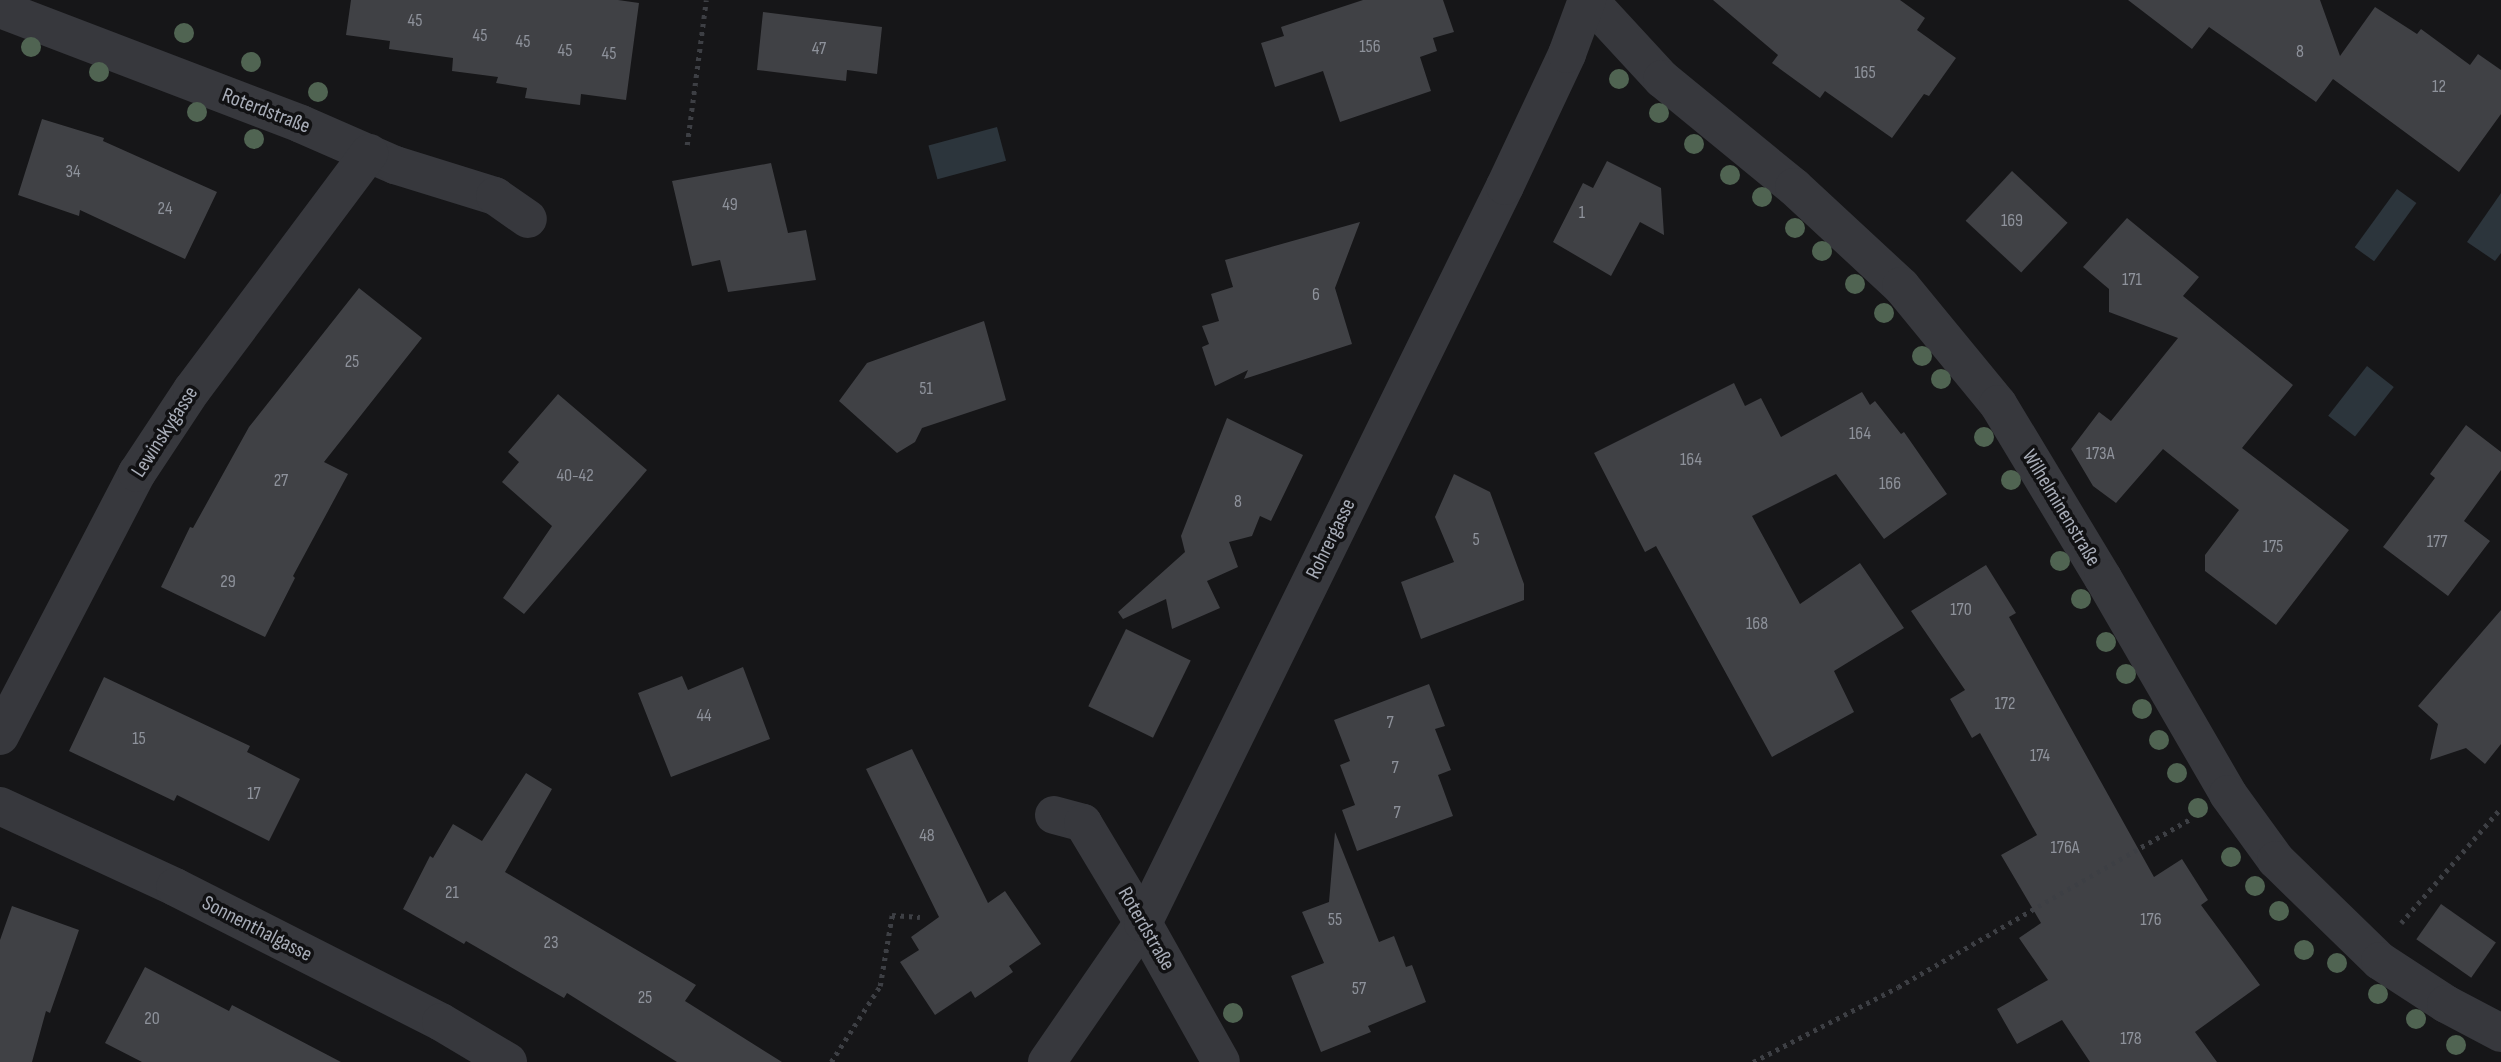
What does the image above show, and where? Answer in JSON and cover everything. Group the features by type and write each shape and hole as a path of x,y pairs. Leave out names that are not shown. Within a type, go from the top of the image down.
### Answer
{"street":[{"name":"Wilhelminenstraße","path":"1588,0 1661,79 1794,187 1901,286 1998,404 2104,578 2228,794 2276,860 2380,961 2446,1004 2501,1032"},
{"name":"Rohrergasse","path":"1047,1062 1143,923 1505,186 1567,54 1588,0"},
{"name":"Roterdstraße","path":"0,9 395,165 495,196 528,219"},
{"name":"Lewinskygasse","path":"0,736 137,473 192,390 369,153"},
{"name":"Sonnenthalgasse","path":"0,806 175,887 441,1023 508,1062"},
{"name":"Roterdstraße","path":"1054,815 1083,823 1221,1062"}],"path":[{"path":"687,145 706,0"},
{"path":"1753,1062 1898,988 2191,819 2228,794"},
{"path":"2399,925 2501,808"},
{"path":"831,1062 880,986 892,915 920,917"}],"shaded area":[{"path":"997,127 1006,161 937,179 928,145"},
{"path":"2397,189 2416,203 2374,261 2355,247"},
{"path":"2501,193 2501,253 2495,261 2467,242"},
{"path":"2367,366 2394,387 2355,437 2328,416"}],"building":[{"path":"351,0 618,0 639,3 626,100 581,94 580,105 525,98 527,88 496,83 498,77 452,71 453,58 389,49 390,41 346,35"},
{"path":"1363,0 1443,0 1454,32 1433,38 1437,51 1420,57 1431,91 1340,122 1323,71 1275,87 1261,43 1284,36 1281,27"},
{"path":"1713,0 1900,0 1925,18 1917,30 1956,58 1929,96 1924,94 1892,138 1825,91 1820,98 1772,63 1778,55"},
{"path":"2128,0 2320,0 2340,56 2375,7 2417,34 2421,29 2470,65 2478,54 2501,70 2501,114 2459,172 2333,79 2316,102 2209,27 2192,49"},
{"path":"763,12 882,27 877,74 847,70 846,81 757,70"},
{"path":"42,119 104,138 103,141 217,192 185,259 80,210 79,216 18,195"},
{"path":"1607,161 1661,188 1664,235 1640,222 1611,276 1553,242 1583,183 1593,188"},
{"path":"771,163 788,233 806,230 816,280 728,292 720,260 692,266 672,181"},
{"path":"2012,171 2068,223 2021,273 1966,221"},
{"path":"2127,218 2199,277 2183,296 2293,385 2242,448 2349,530 2276,625 2205,571 2205,555 2239,510 2163,449 2116,503 2093,486 2071,449 2099,412 2111,421 2178,338 2109,312 2109,289 2083,267"},
{"path":"1360,222 1335,288 1352,344 1244,379 1248,370 1215,386 1202,347 1209,344 1202,326 1219,321 1211,294 1233,287 1225,260"},
{"path":"359,288 422,338 324,462 348,474 293,576 295,578 265,637 161,587 190,527 193,528 249,427"},
{"path":"984,321 1006,400 922,428 915,442 897,453 839,401 867,363"},
{"path":"1734,383 1745,406 1761,398 1781,437 1862,392 1870,405 1875,401 1901,434 1904,432 1947,494 1884,539 1836,474 1752,516 1800,604 1860,563 1904,628 1834,671 1854,712 1772,757 1656,546 1645,552 1594,453"},
{"path":"558,394 647,470 524,614 503,598 552,526 502,482 519,462 508,452"},
{"path":"1227,418 1303,455 1271,521 1260,516 1252,536 1229,542 1238,567 1207,581 1220,608 1172,629 1166,599 1123,619 1118,612 1185,552 1181,536"},
{"path":"2466,425 2501,452 2501,470 2464,521 2490,541 2448,596 2383,547 2435,478 2430,474"},
{"path":"1454,474 1490,492 1524,584 1524,600 1421,639 1401,582 1454,562 1435,517"},
{"path":"1986,565 2016,613 2009,617 2154,877 2182,859 2208,900 2201,905 2260,985 2195,1032 2217,1062 2090,1062 2062,1020 2017,1044 1997,1009 2048,980 2019,938 2041,923 2001,855 2037,835 1980,733 1972,738 1950,699 1965,690 1911,611"},
{"path":"2501,610 2501,744 2485,764 2466,748 2430,760 2438,724 2418,706"},
{"path":"1126,629 1191,661 1153,738 1088,706"},
{"path":"743,667 770,739 671,777 638,693 682,676 688,690"},
{"path":"104,677 250,746 247,752 300,779 269,841 177,795 174,801 69,751"},
{"path":"1429,684 1445,726 1435,729 1451,770 1438,775 1453,816 1357,851 1342,810 1355,805 1340,765 1350,761 1334,720"},
{"path":"912,749 988,903 1005,891 1041,944 1009,966 1013,972 975,998 971,991 935,1015 900,962 919,950 911,937 939,917 866,769"},
{"path":"526,773 552,789 505,872 696,985 685,1001 782,1062 677,1062 567,993 564,998 466,941 464,944 403,909 430,856 433,858 453,824 482,841"},
{"path":"1335,832 1379,942 1394,936 1406,967 1412,965 1426,1002 1368,1026 1371,1032 1321,1052 1291,976 1324,963 1302,912 1329,902"},
{"path":"2441,904 2496,942 2471,978 2416,939"},
{"path":"12,906 79,930 50,1013 46,1011 32,1062 0,1062 0,940"},
{"path":"145,967 229,1011 232,1005 341,1062 142,1062 105,1043"}]}
